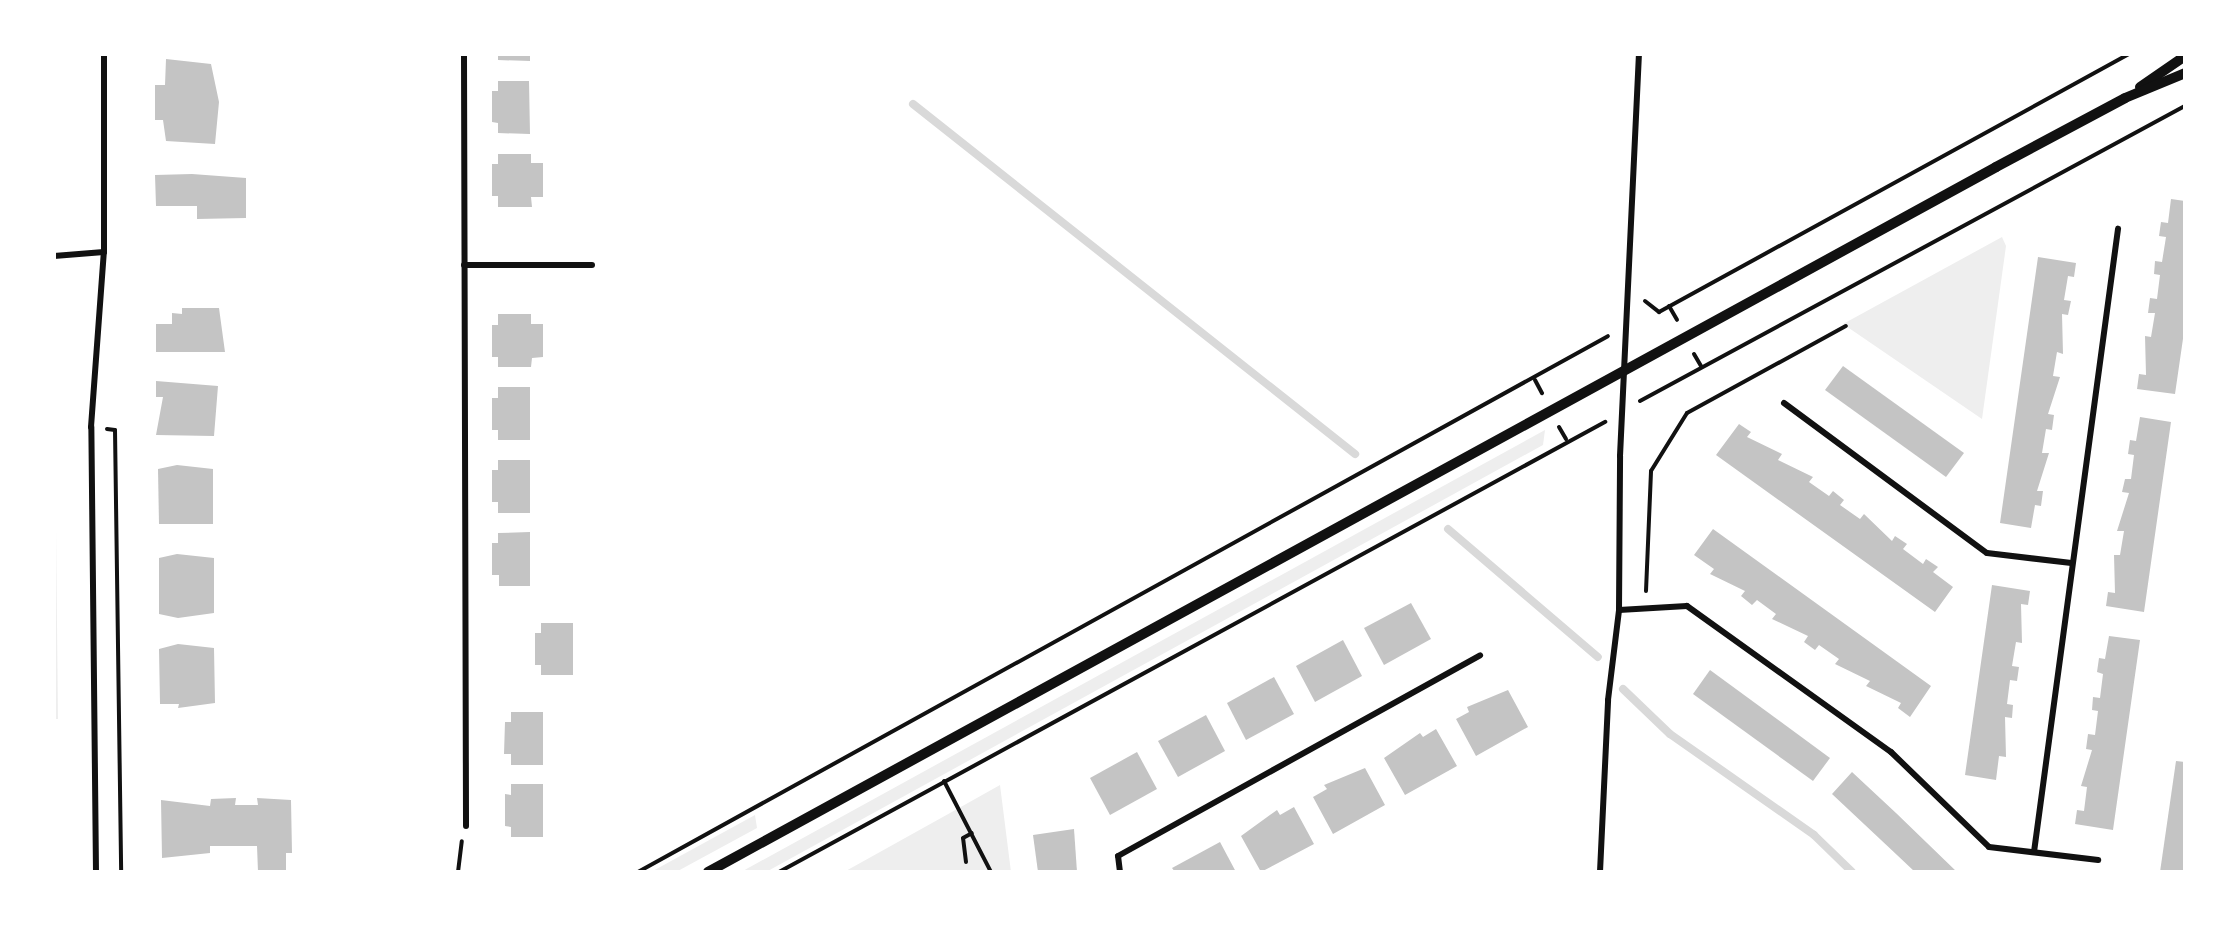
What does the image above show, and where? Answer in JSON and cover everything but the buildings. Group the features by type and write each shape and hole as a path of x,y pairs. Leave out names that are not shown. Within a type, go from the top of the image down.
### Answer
{"street":[{"path":"96,872 91,427 104,252 104,54"},
{"path":"464,54 466,826"},
{"path":"1600,872 1608,700 1618,610 1622,412 1639,54"},
{"path":"2125,98 2185,56"},
{"path":"708,872 1625,369 2125,98 2185,73"},
{"path":"2034,852 2071,563 2118,229"},
{"path":"54,256 104,252"},
{"path":"464,265 592,265"},
{"path":"1784,403 1987,553 2071,563"},
{"path":"1618,610 1687,606 1892,752 1989,847 2098,860"},
{"path":"1120,872 1118,856 1479,655"}],"path":[{"path":"638,872 1608,339 1613,315 1627,307 1642,299 1659,312 2129,54"},
{"path":"779,872 1566,440 1622,412 1701,366 2185,106"},
{"path":"1669,306 1679,324"},
{"path":"1645,610 1651,471 1687,413 1846,326"},
{"path":"1692,350 1701,366"},
{"path":"1535,380 1544,397"},
{"path":"1557,423 1566,440"},
{"path":"91,427 115,430 122,872"},
{"path":"944,781 991,870 983,872"},
{"path":"458,872 466,826"},
{"path":"966,862 963,838 972,833"}],"shaded area":[{"path":"2002,237 2006,246 1982,419 1843,324"},
{"path":"1545,430 1543,445 766,872 741,872"},
{"path":"55,434 58,719 54,719"},
{"path":"1000,785 1011,872 844,872 959,808"},
{"path":"755,815 757,828 676,872 651,872"}],"waterway":[{"path":"913,104 1355,454"},
{"path":"1448,529 1598,657"},
{"path":"1623,689 1670,734 1814,835 1852,872"}]}
